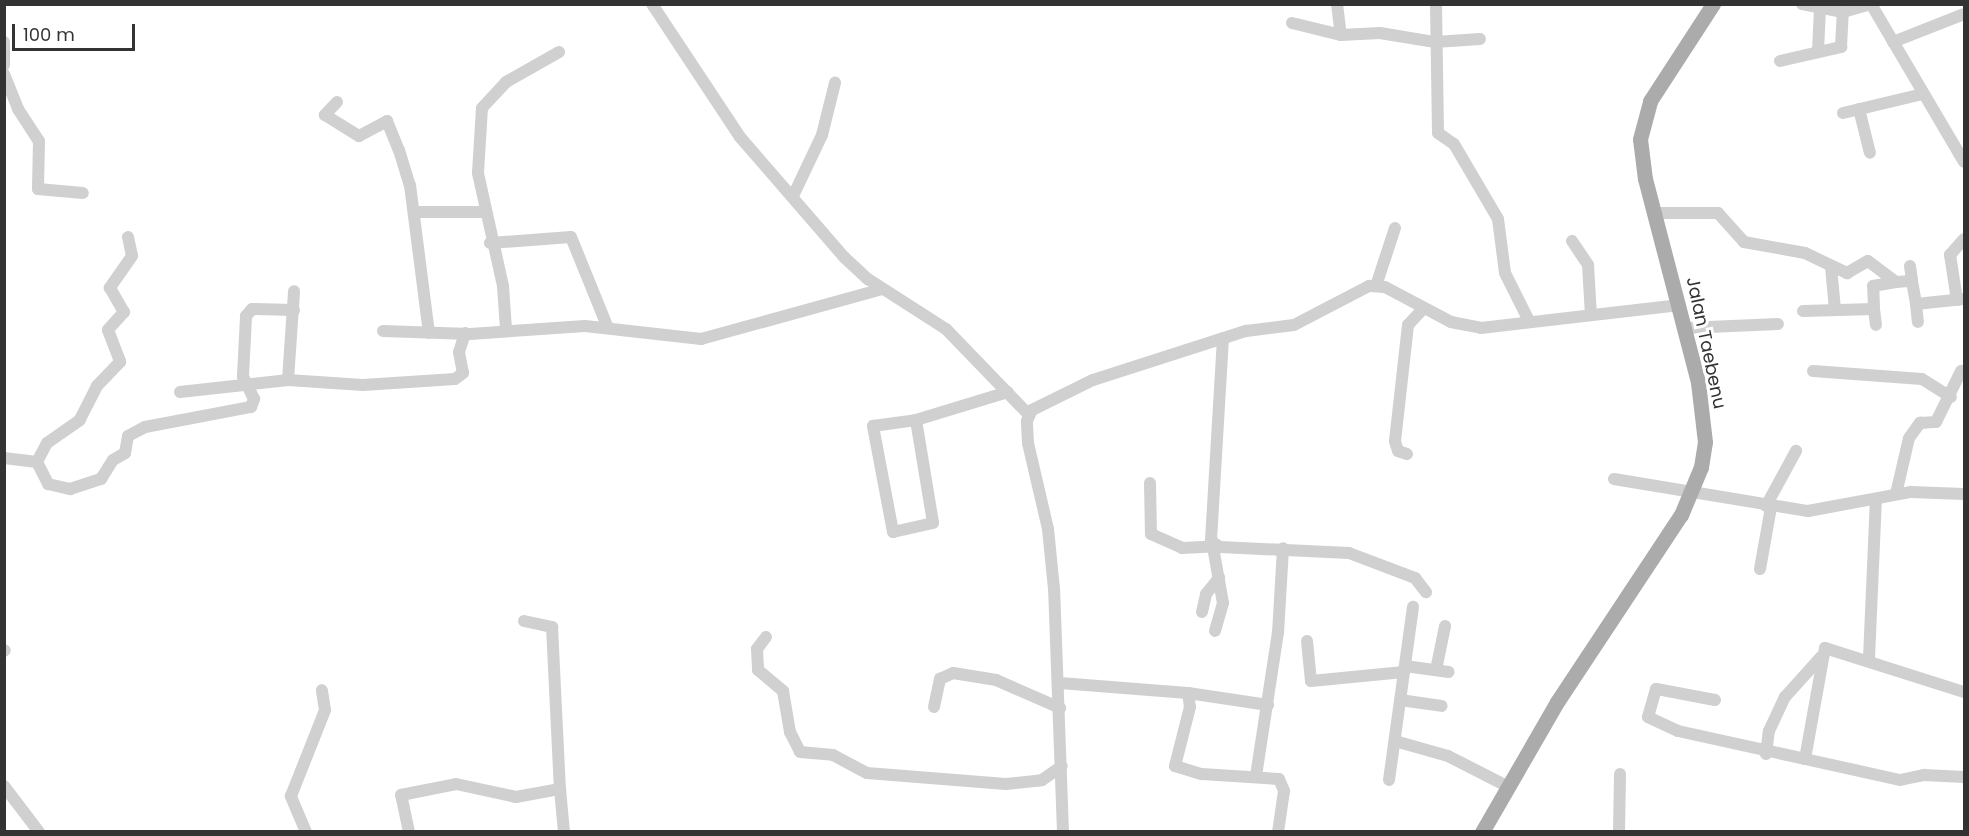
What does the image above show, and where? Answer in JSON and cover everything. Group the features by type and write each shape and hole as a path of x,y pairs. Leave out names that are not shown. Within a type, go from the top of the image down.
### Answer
{"main road":[{"name":"Jalan Taebenu","path":"1482,831 1505,785 1694,490 1705,442 1686,328 1654,213 1641,155 1643,115 1713,4"}],"street":[{"path":"652,4 729,122 794,194 844,256 882,289 946,329 1028,414 1028,443 1048,529 1060,683 1063,831"},
{"path":"1337,4 1341,35"},
{"path":"1436,4 1438,133 1454,144 1498,219 1505,273 1529,321"},
{"path":"1802,4 1842,12 1871,4 1965,162"},
{"path":"1818,51 1820,9"},
{"path":"1893,42 1963,11"},
{"path":"1780,61 1843,46 1842,12"},
{"path":"1292,23 1341,35 1380,33 1435,42 1480,39"},
{"path":"4,42 4,65"},
{"path":"506,329 503,286 483,212 478,173 482,108 506,82 560,52"},
{"path":"4,74 18,110 39,141 38,189 83,193"},
{"path":"794,194 822,135 835,83"},
{"path":"1843,113 1923,94"},
{"path":"338,102 325,115 359,136 387,121 405,165 414,212 429,333"},
{"path":"1859,109 1870,153"},
{"path":"414,212 483,212"},
{"path":"1654,213 1718,213 1744,242 1805,254 1831,267 1851,273 1868,261 1896,282"},
{"path":"1376,286 1395,228"},
{"path":"37,462 50,439 84,416 97,386 120,362 108,330 124,312 110,288 132,256 128,237"},
{"path":"490,243 571,237 608,327"},
{"path":"1916,304 1961,300 1950,255 1965,238"},
{"path":"1572,241 1588,265 1591,315"},
{"path":"1910,266 1918,322"},
{"path":"1831,267 1835,309"},
{"path":"1876,325 1873,286 1912,281"},
{"path":"1028,414 1093,380 1223,338 1294,325 1342,296 1376,286 1422,310 1481,328 1680,305"},
{"path":"383,331 465,333 506,329 608,327 701,339 882,289"},
{"path":"288,380 294,291"},
{"path":"1803,311 1874,309"},
{"path":"37,462 43,478 59,488 98,481 125,453 128,436 145,427 251,407 254,399 246,382 248,311 294,310"},
{"path":"1407,454 1398,451 1395,441 1408,325 1422,310"},
{"path":"1686,328 1778,324"},
{"path":"180,392 246,382 288,380 363,385 455,379 464,374 459,352 465,333"},
{"path":"1215,631 1223,614 1215,546 1210,536 1223,411 1223,338"},
{"path":"1896,494 1914,428 1936,422 1951,398 1961,370"},
{"path":"1813,371 1922,379 1951,398"},
{"path":"916,420 933,523 893,532 871,428 916,420 1008,392"},
{"path":"1760,569 1768,506 1796,450"},
{"path":"4,458 37,462"},
{"path":"1614,479 1694,490 1768,506 1818,511 1896,494 1965,494"},
{"path":"1150,483 1151,534 1182,548 1215,546 1283,548 1359,555 1415,578 1426,592"},
{"path":"1869,658 1876,500"},
{"path":"1256,776 1269,705 1283,548"},
{"path":"1202,612 1206,594 1219,578"},
{"path":"1389,780 1413,607"},
{"path":"524,621 552,627 564,831"},
{"path":"1307,641 1311,681 1404,669 1442,671 1445,626"},
{"path":"766,637 757,649 758,670 783,691 790,732 800,752 833,756 867,773 1006,784 1042,780 1062,766"},
{"path":"1766,754 1785,697 1830,648 1869,658 1965,692"},
{"path":"1805,759 1821,657"},
{"path":"934,707 940,679 953,673 996,680 1060,708"},
{"path":"1060,683 1188,693 1269,705"},
{"path":"1715,700 1656,689 1648,717 1766,754 1805,759 1900,780 1924,775 1965,777"},
{"path":"306,831 291,796 325,710 322,690"},
{"path":"1188,693 1190,707 1175,766 1202,774 1256,776 1284,784 1278,831"},
{"path":"1400,700 1442,706"},
{"path":"1395,741 1449,756 1505,785"},
{"path":"1619,831 1620,774"},
{"path":"409,831 400,799 405,793 456,784 516,797 560,789"},
{"path":"4,786 39,831"}]}
